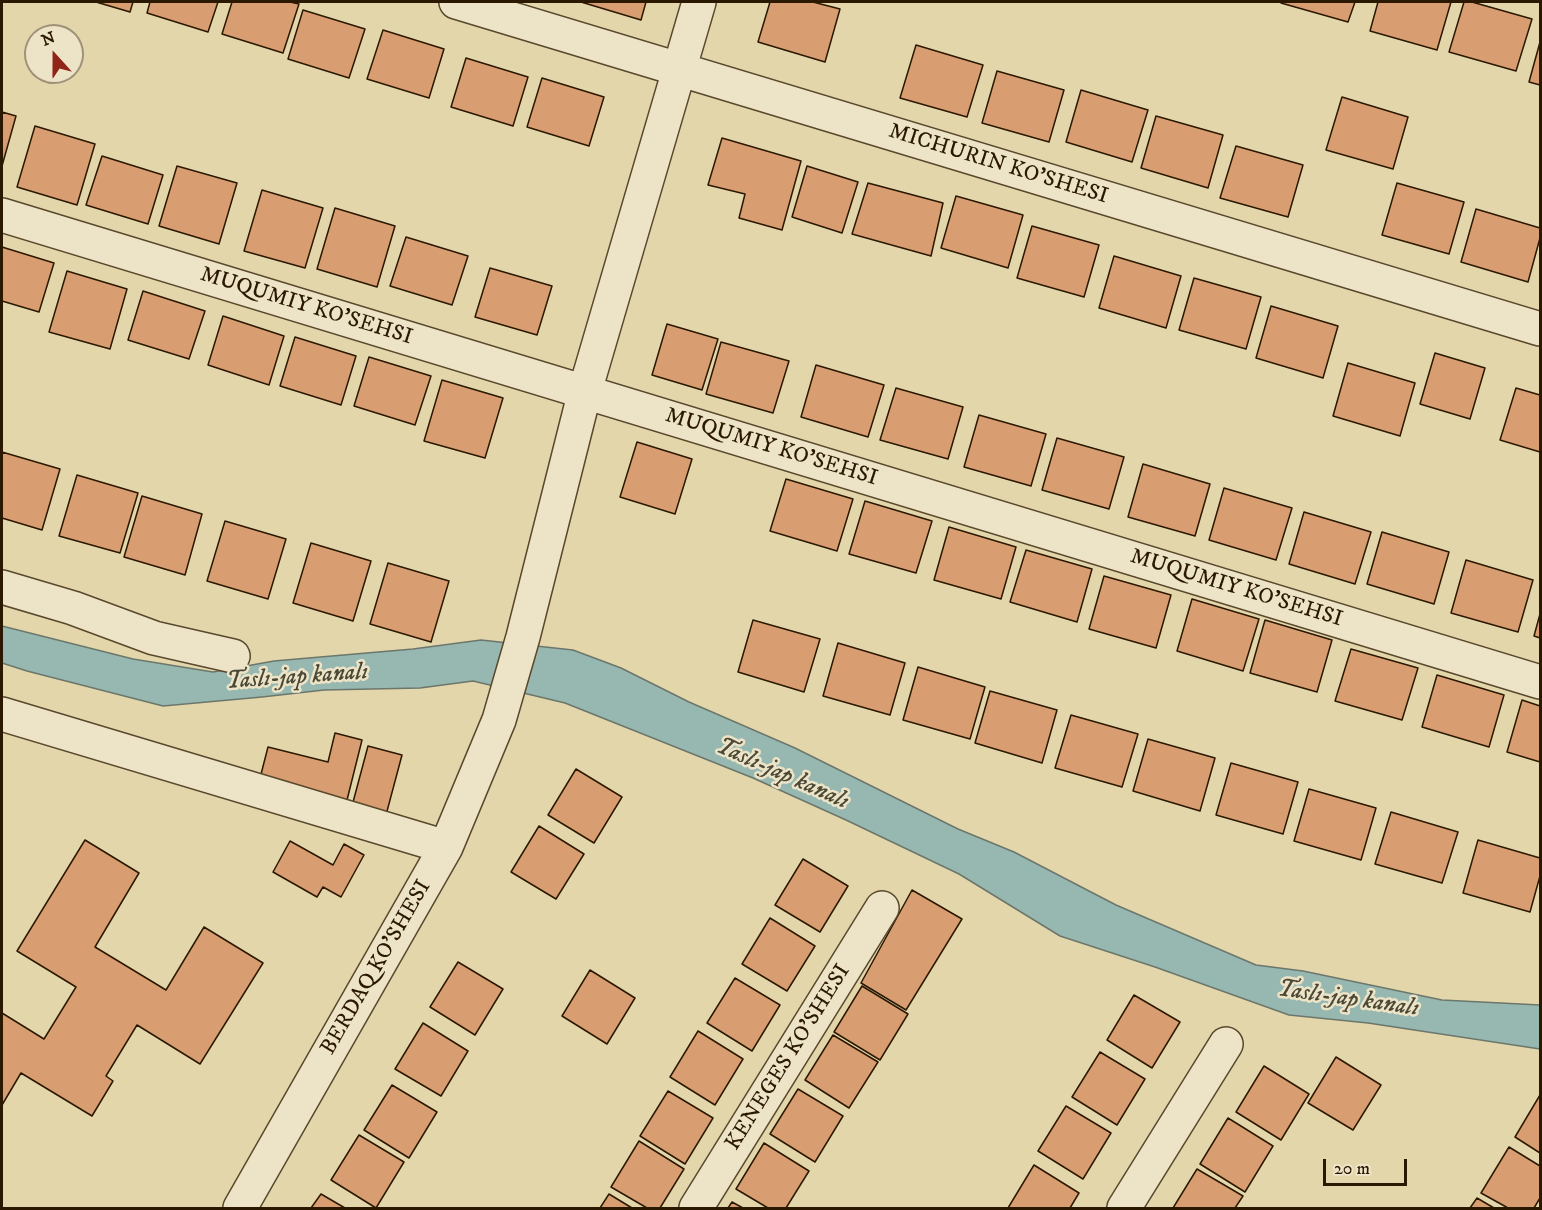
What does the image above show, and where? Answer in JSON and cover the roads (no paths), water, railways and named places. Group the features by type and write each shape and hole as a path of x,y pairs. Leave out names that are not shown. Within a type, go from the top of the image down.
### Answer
{"street":[{"name":"MICHURIN KO'SHESI","path":"456,2 1540,329"},
{"name":"BERDAQ KO'SHESI","path":"240,1209 446,847 499,720 523,637 585,391 699,2"},
{"name":"MUQUMIY KO'SEHSI","path":"2,216 1540,682"},
{"path":"2,586 73,608 154,638 233,656"},
{"path":"2,714 446,847"},
{"name":"KENEGES KO'SHESI","path":"696,1209 882,908"},
{"path":"1124,1209 1226,1044"}],"water":[{"name":"Taslı-jap kanalı","path":"2,626 133,659 213,672 274,661 413,649 481,640 573,650 621,668 689,702 795,748 958,829 1014,852 1116,905 1256,965 1303,971 1442,1000 1540,1005 1540,1049 1368,1023 1289,1015 1060,936 959,874 846,820 753,778 565,703 473,681 420,688 324,690 163,706 2,663"}]}
